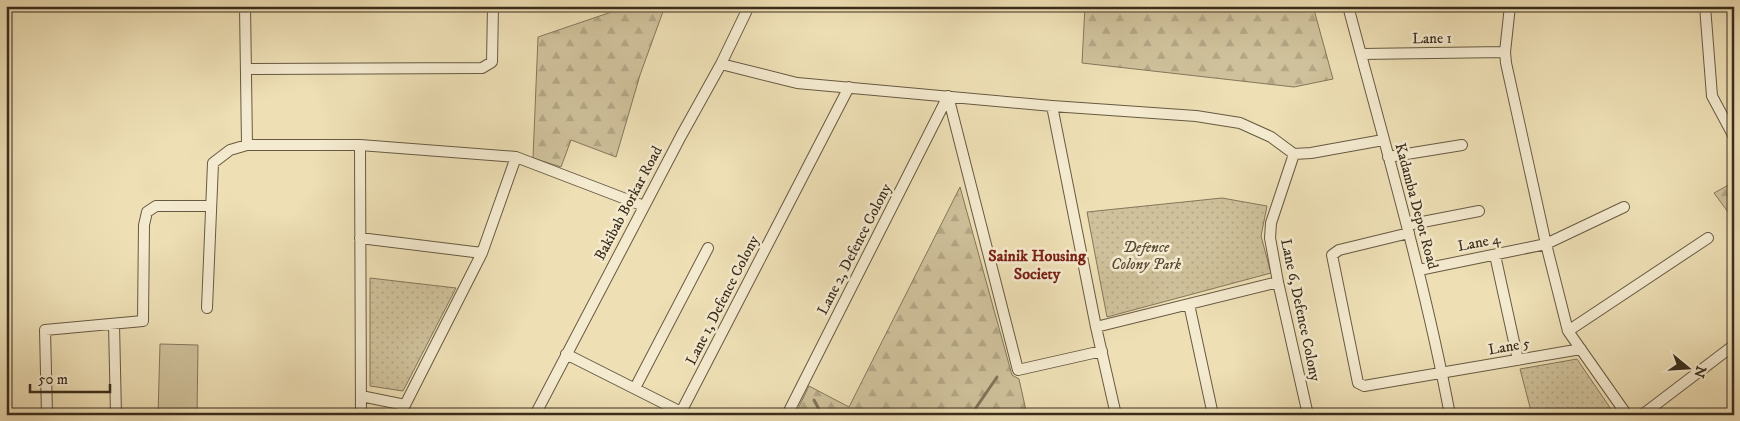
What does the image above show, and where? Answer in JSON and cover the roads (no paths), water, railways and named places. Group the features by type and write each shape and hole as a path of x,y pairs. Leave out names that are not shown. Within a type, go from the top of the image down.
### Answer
{"street":[{"path":"245,6 246,145"},
{"path":"246,69 482,68 492,62 494,6"},
{"name":"Bakibab Borkar Road","path":"535,415 749,6"},
{"name":"Kadamba Depot Road","path":"1348,6 1419,270 1450,415"},
{"path":"1510,6 1505,52 1546,244 1568,331 1627,415"},
{"path":"1704,6 1712,96 1734,137"},
{"name":"Lane 1","path":"1361,54 1505,52"},
{"path":"720,64 797,83 1052,106 1196,116 1240,123 1271,137 1294,154 1311,153 1383,140"},
{"name":"Lane 1, Defence Colony","path":"566,354 681,413 849,88"},
{"path":"948,96 1018,370 1102,351"},
{"name":"Lane 2, Defence Colony","path":"787,415 948,96"},
{"path":"1052,106 1096,327 1116,415"},
{"path":"207,308 213,163 230,150 246,145 360,145 516,158 644,206"},
{"path":"360,145 361,415"},
{"path":"1388,157 1462,145"},
{"name":"Lane 6, Defence Colony","path":"1294,154 1271,223 1270,238 1308,415"},
{"path":"361,396 405,405 482,253 516,158"},
{"path":"47,415 45,330 143,321 144,225 147,212 156,206 210,206"},
{"name":"Lane 4","path":"1419,270 1546,244 1624,207"},
{"path":"1408,229 1479,211"},
{"name":"Lane 5","path":"1408,229 1338,250 1332,255 1358,383 1364,386 1581,349"},
{"path":"360,238 482,253"},
{"path":"1568,331 1708,238"},
{"path":"635,388 708,248"},
{"path":"1495,255 1518,360"},
{"path":"1096,327 1278,282"},
{"path":"1189,304 1213,415"},
{"path":"114,324 116,415"},
{"path":"1642,415 1734,345"}],"waterway":[{"path":"971,415 997,377"},
{"path":"814,400 822,415"}],"district":[{"name":"Sainik Housing Society","path":"1037,264"}],"park label":[{"name":"Defence Colony Park","path":"1146,256"}]}
